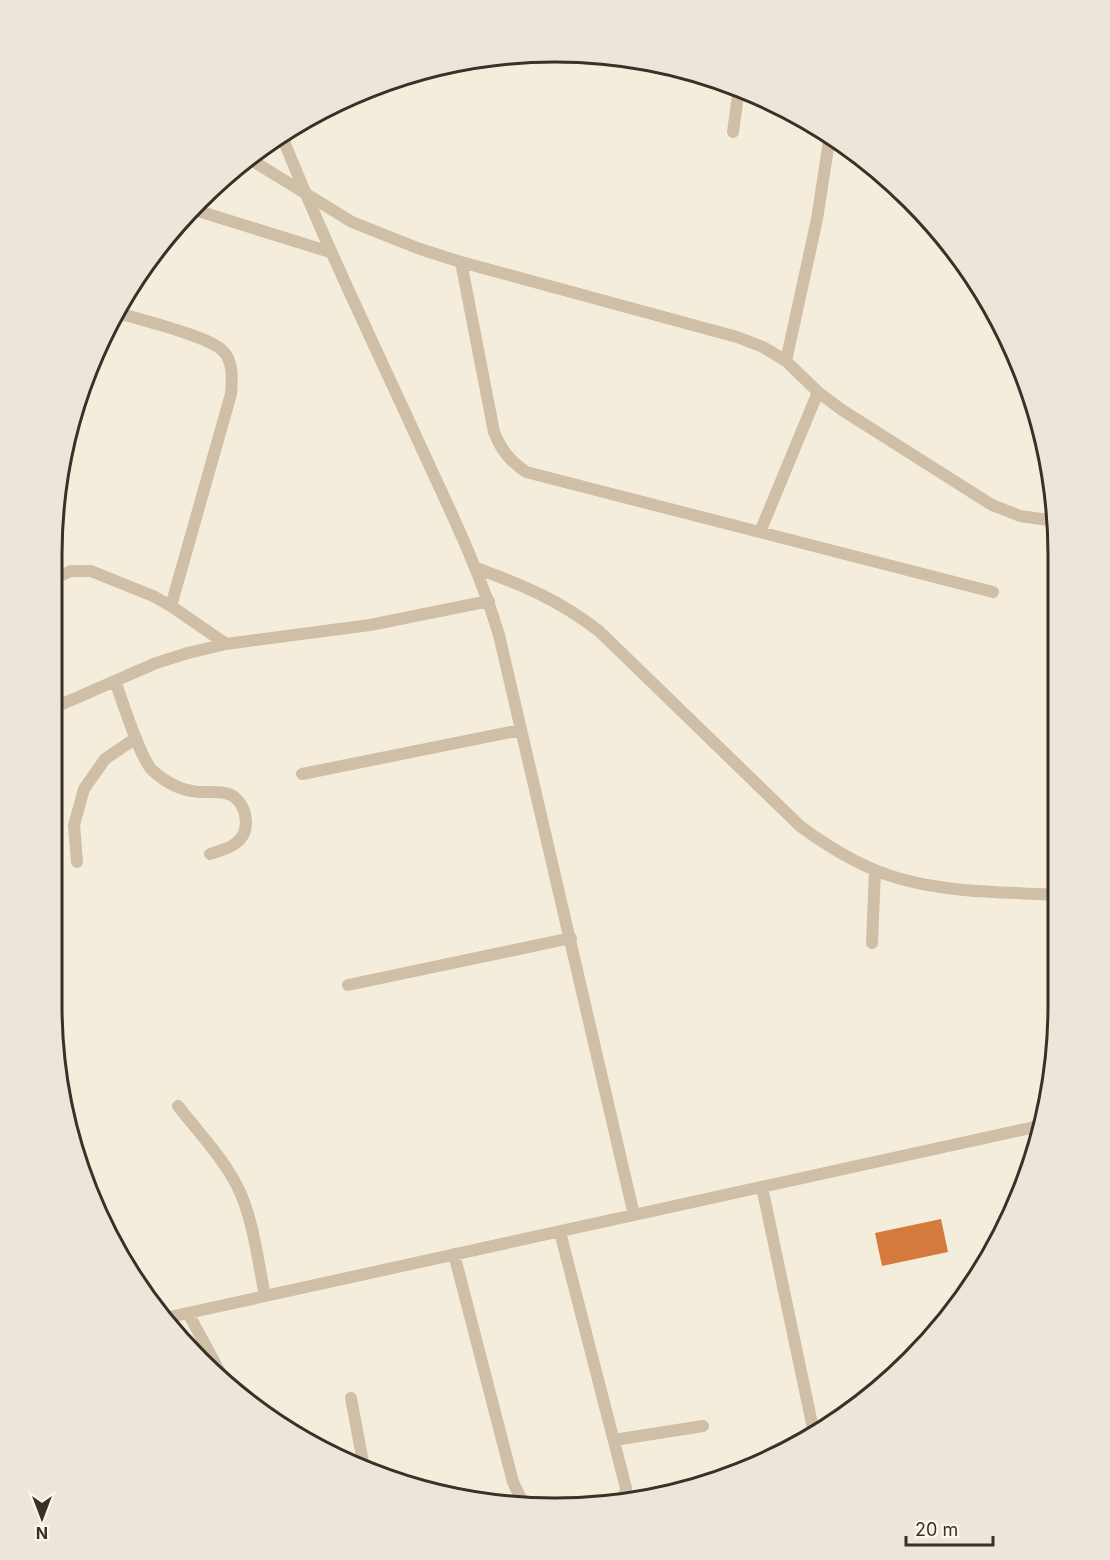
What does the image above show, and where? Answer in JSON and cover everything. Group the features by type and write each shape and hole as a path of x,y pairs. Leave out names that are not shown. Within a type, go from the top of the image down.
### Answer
{"lane":[{"path":"733,132 739,97"},
{"path":"284,143 330,252 476,568 489,601 571,938 634,1215"},
{"path":"786,361 817,219 829,145"},
{"path":"256,163 352,222 420,249 737,337 763,347 786,361 818,392 852,417 992,505 1020,516 1047,520"},
{"path":"201,212 330,252"},
{"path":"461,262 494,432 500,448 512,462 526,472 993,592"},
{"path":"124,315 205,340 223,351 233,372 231,394 171,606"},
{"path":"760,532 818,392"},
{"path":"476,568 545,595 599,631 800,826 823,844 875,870 927,885 1048,894"},
{"path":"62,575 71,571 91,571 153,596 226,644"},
{"path":"62,704 156,663 226,644 370,625 489,601"},
{"path":"115,681 150,768 163,779 193,791 232,795 242,805 246,818 244,832 236,843 210,854"},
{"path":"302,774 521,730"},
{"path":"77,862 74,825 84,789 105,759 136,738"},
{"path":"872,943 875,870"},
{"path":"348,985 571,938"},
{"path":"178,1106 229,1173 240,1192 248,1212 265,1296"},
{"path":"173,1316 1033,1127"},
{"path":"762,1187 812,1425"},
{"path":"560,1232 626,1488 625,1493"},
{"path":"454,1254 513,1482 520,1497"},
{"path":"188,1313 213,1361"},
{"path":"351,1398 363,1459"},
{"path":"614,1440 703,1426"}],"building":[{"path":"941,1219 948,1252 882,1266 875,1233"}]}
